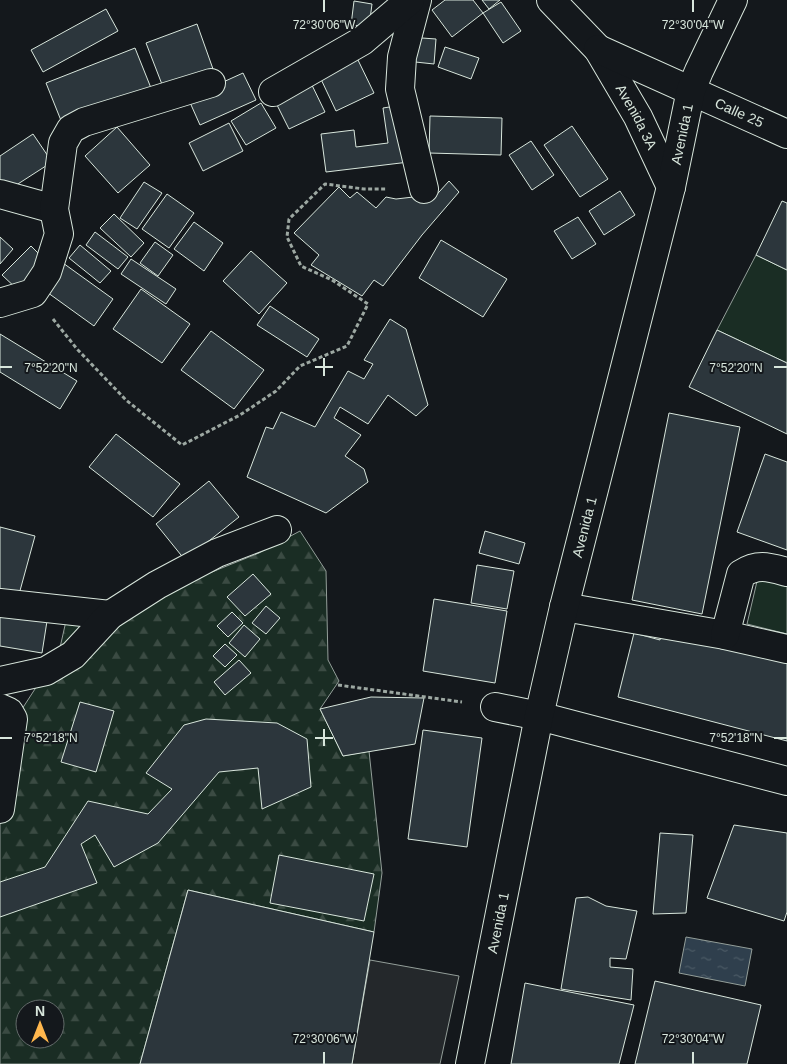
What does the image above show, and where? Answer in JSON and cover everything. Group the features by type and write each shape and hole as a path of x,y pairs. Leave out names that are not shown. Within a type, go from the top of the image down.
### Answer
{"street":[{"path":"273,92 362,41 410,0"},
{"path":"417,0 402,57 400,89 424,189"},
{"name":"Avenida 3A","path":"551,0 598,49 638,117 671,187"},
{"name":"Avenida 1","path":"470,1064 539,716 564,607 671,187 691,90 732,0"},
{"name":"Avenida 3A","path":"598,49 691,90"},
{"path":"0,303 33,293 47,272 59,234 54,209 63,143 71,129 84,122 211,83"},
{"name":"Calle 25","path":"691,90 787,134"},
{"path":"0,194 54,209"},
{"path":"0,681 46,671 73,655 110,615 157,585 217,553 277,530"},
{"path":"725,635 741,574 751,567 766,567 787,572"},
{"path":"0,603 110,615"},
{"path":"564,607 725,635 787,649"},
{"path":"495,707 539,716 787,781"},
{"path":"0,708 9,712 13,719 0,809"}],"path":[{"path":"33,293 83,356 126,400 182,445 240,415 276,391 300,366 347,346 368,304 332,280 301,266 287,237 289,219 324,184 364,189 424,189"},
{"path":"338,685 495,707"}],"green space":[{"path":"756,255 787,270 787,363 717,330"},
{"path":"300,531 326,571 328,660 339,681 320,709 343,756 369,751 382,873 374,932 188,890 140,1064 0,1064 0,757 22,709 59,652 66,621 145,599 259,553"},
{"path":"758,577 787,584 787,634 747,624"}],"shaded area":[{"path":"370,960 459,976 440,1064 352,1064"}],"water":[{"path":"686,937 752,949 745,986 679,973"}],"building":[{"path":"445,0 473,0 483,13 452,37 432,10"},
{"path":"482,0 500,0 489,9"},
{"path":"354,1 372,4 369,27 351,25"},
{"path":"501,2 521,31 503,43 483,13"},
{"path":"106,9 118,31 43,72 31,50"},
{"path":"197,24 213,69 163,87 146,43"},
{"path":"408,37 436,39 434,64 406,61"},
{"path":"445,47 479,58 471,79 438,67"},
{"path":"135,48 153,93 64,128 46,83"},
{"path":"357,58 374,93 336,111 319,75"},
{"path":"243,73 256,100 200,125 188,98"},
{"path":"308,77 325,112 289,129 272,95"},
{"path":"261,103 276,128 246,145 231,121"},
{"path":"402,105 409,162 326,172 321,134 354,130 356,147 388,143 383,108"},
{"path":"430,116 502,118 501,155 429,153"},
{"path":"229,123 243,151 203,171 189,143"},
{"path":"572,126 608,179 580,197 544,145"},
{"path":"117,127 150,165 118,193 85,156"},
{"path":"33,134 52,162 7,191 0,180 0,156"},
{"path":"531,141 554,175 532,190 509,155"},
{"path":"449,181 459,192 422,235 383,286 374,280 362,296 311,265 319,255 294,233 339,187 350,198 357,192 376,208 386,197 396,199 422,196 430,202"},
{"path":"144,182 162,193 137,229 120,218"},
{"path":"620,191 635,215 604,235 589,211"},
{"path":"167,194 194,213 169,248 142,229"},
{"path":"782,201 787,203 787,270 756,255"},
{"path":"114,214 144,243 131,257 100,228"},
{"path":"578,217 596,244 572,259 554,231"},
{"path":"194,222 223,243 204,271 174,249"},
{"path":"95,232 128,257 118,269 86,245"},
{"path":"0,237 13,249 0,264"},
{"path":"441,240 507,279 483,317 419,278"},
{"path":"155,242 173,255 158,276 140,263"},
{"path":"80,245 111,271 100,283 69,258"},
{"path":"31,246 47,262 18,290 2,275"},
{"path":"251,251 287,283 259,314 223,281"},
{"path":"131,259 176,289 166,304 121,274"},
{"path":"63,263 113,299 94,326 44,290"},
{"path":"141,289 190,324 162,363 113,329"},
{"path":"270,306 319,339 307,357 257,325"},
{"path":"390,319 406,329 428,405 416,416 388,395 368,424 340,407 334,418 361,435 345,456 364,469 368,482 326,513 247,477 266,427 273,429 281,412 315,427 348,371 364,379 373,364 364,360"},
{"path":"717,330 787,363 787,434 689,387"},
{"path":"211,331 264,370 234,409 181,370"},
{"path":"0,334 77,381 60,409 0,372"},
{"path":"669,413 740,427 702,614 632,600"},
{"path":"116,434 180,484 153,517 89,467"},
{"path":"765,454 787,462 787,550 737,532"},
{"path":"209,481 239,517 185,560 156,524"},
{"path":"0,527 35,536 18,598 0,593"},
{"path":"485,531 525,543 519,564 479,553"},
{"path":"477,565 514,571 507,609 471,603"},
{"path":"253,574 271,594 245,616 227,597"},
{"path":"434,599 507,611 495,683 423,671"},
{"path":"266,606 280,618 266,634 252,623"},
{"path":"232,612 243,623 228,637 217,626"},
{"path":"0,613 47,621 42,653 0,646"},
{"path":"244,625 260,639 245,657 229,643"},
{"path":"662,629 787,661 787,741 618,697 634,633 660,640"},
{"path":"225,644 237,655 225,667 213,656"},
{"path":"239,660 251,673 225,695 214,682"},
{"path":"371,697 424,698 415,744 343,756 320,709"},
{"path":"80,702 114,711 96,772 61,762"},
{"path":"206,719 277,723 307,739 311,787 262,809 258,768 219,772 158,843 114,867 95,835 81,844 97,883 0,917 0,882 45,867 88,801 148,814 172,789 146,773 184,725"},
{"path":"423,730 482,738 467,847 408,839"},
{"path":"734,825 787,833 787,912 784,921 707,898"},
{"path":"660,833 693,835 686,913 653,914"},
{"path":"279,855 374,874 364,921 270,903"},
{"path":"188,890 374,932 352,1064 140,1064"},
{"path":"588,897 606,906 637,911 626,959 610,958 610,967 633,969 631,1000 561,989 576,898"},
{"path":"655,981 761,1005 747,1064 635,1064"},
{"path":"525,983 634,1005 619,1064 511,1064"}]}
